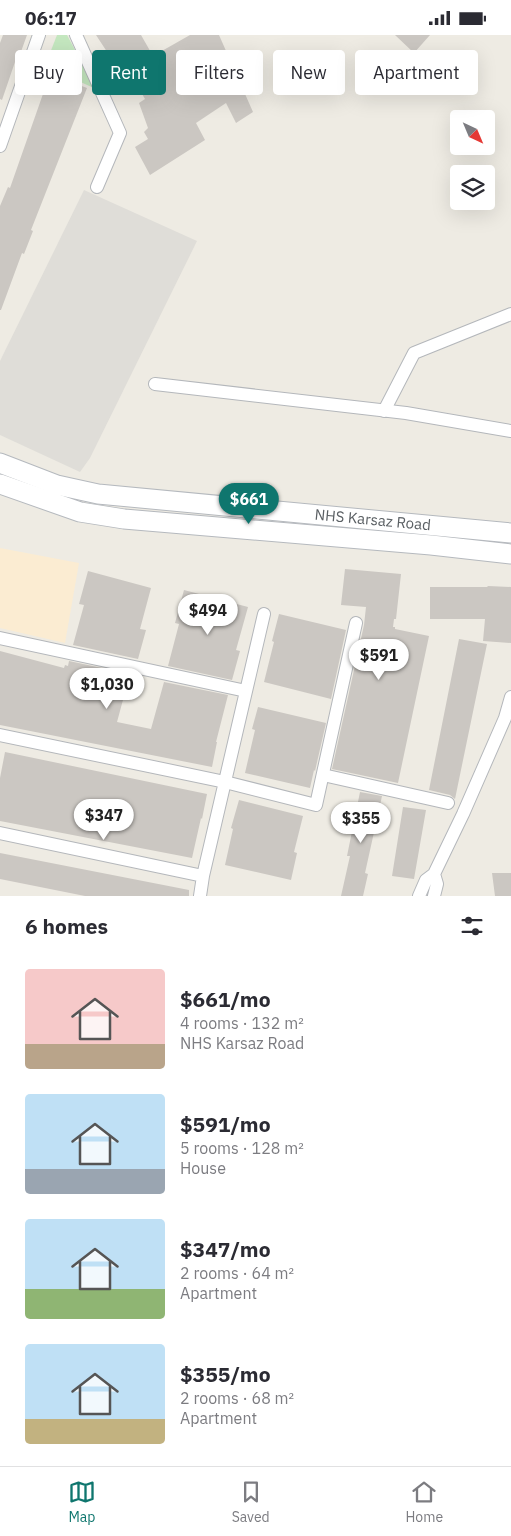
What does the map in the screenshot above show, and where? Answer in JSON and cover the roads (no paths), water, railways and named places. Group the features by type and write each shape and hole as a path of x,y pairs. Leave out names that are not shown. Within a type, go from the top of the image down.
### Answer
{"street":[{"path":"0,146 4,120 39,35"},
{"path":"76,35 120,133 97,187"},
{"path":"384,411 414,353 511,314"},
{"path":"155,384 384,411 511,431"},
{"name":"NHS Karsaz Road","path":"0,463 57,485 98,494 511,533"},
{"path":"0,484 80,512 112,517 431,545 511,554"},
{"path":"112,517 114,495"},
{"path":"200,896 203,876 264,614"},
{"path":"0,735 225,782 316,805 356,623"},
{"path":"0,638 246,691"},
{"path":"419,896 426,880 434,874 463,814 505,718 511,697"},
{"path":"322,775 448,803"},
{"path":"0,833 203,876"},
{"path":"434,874 437,884 434,896"}]}
